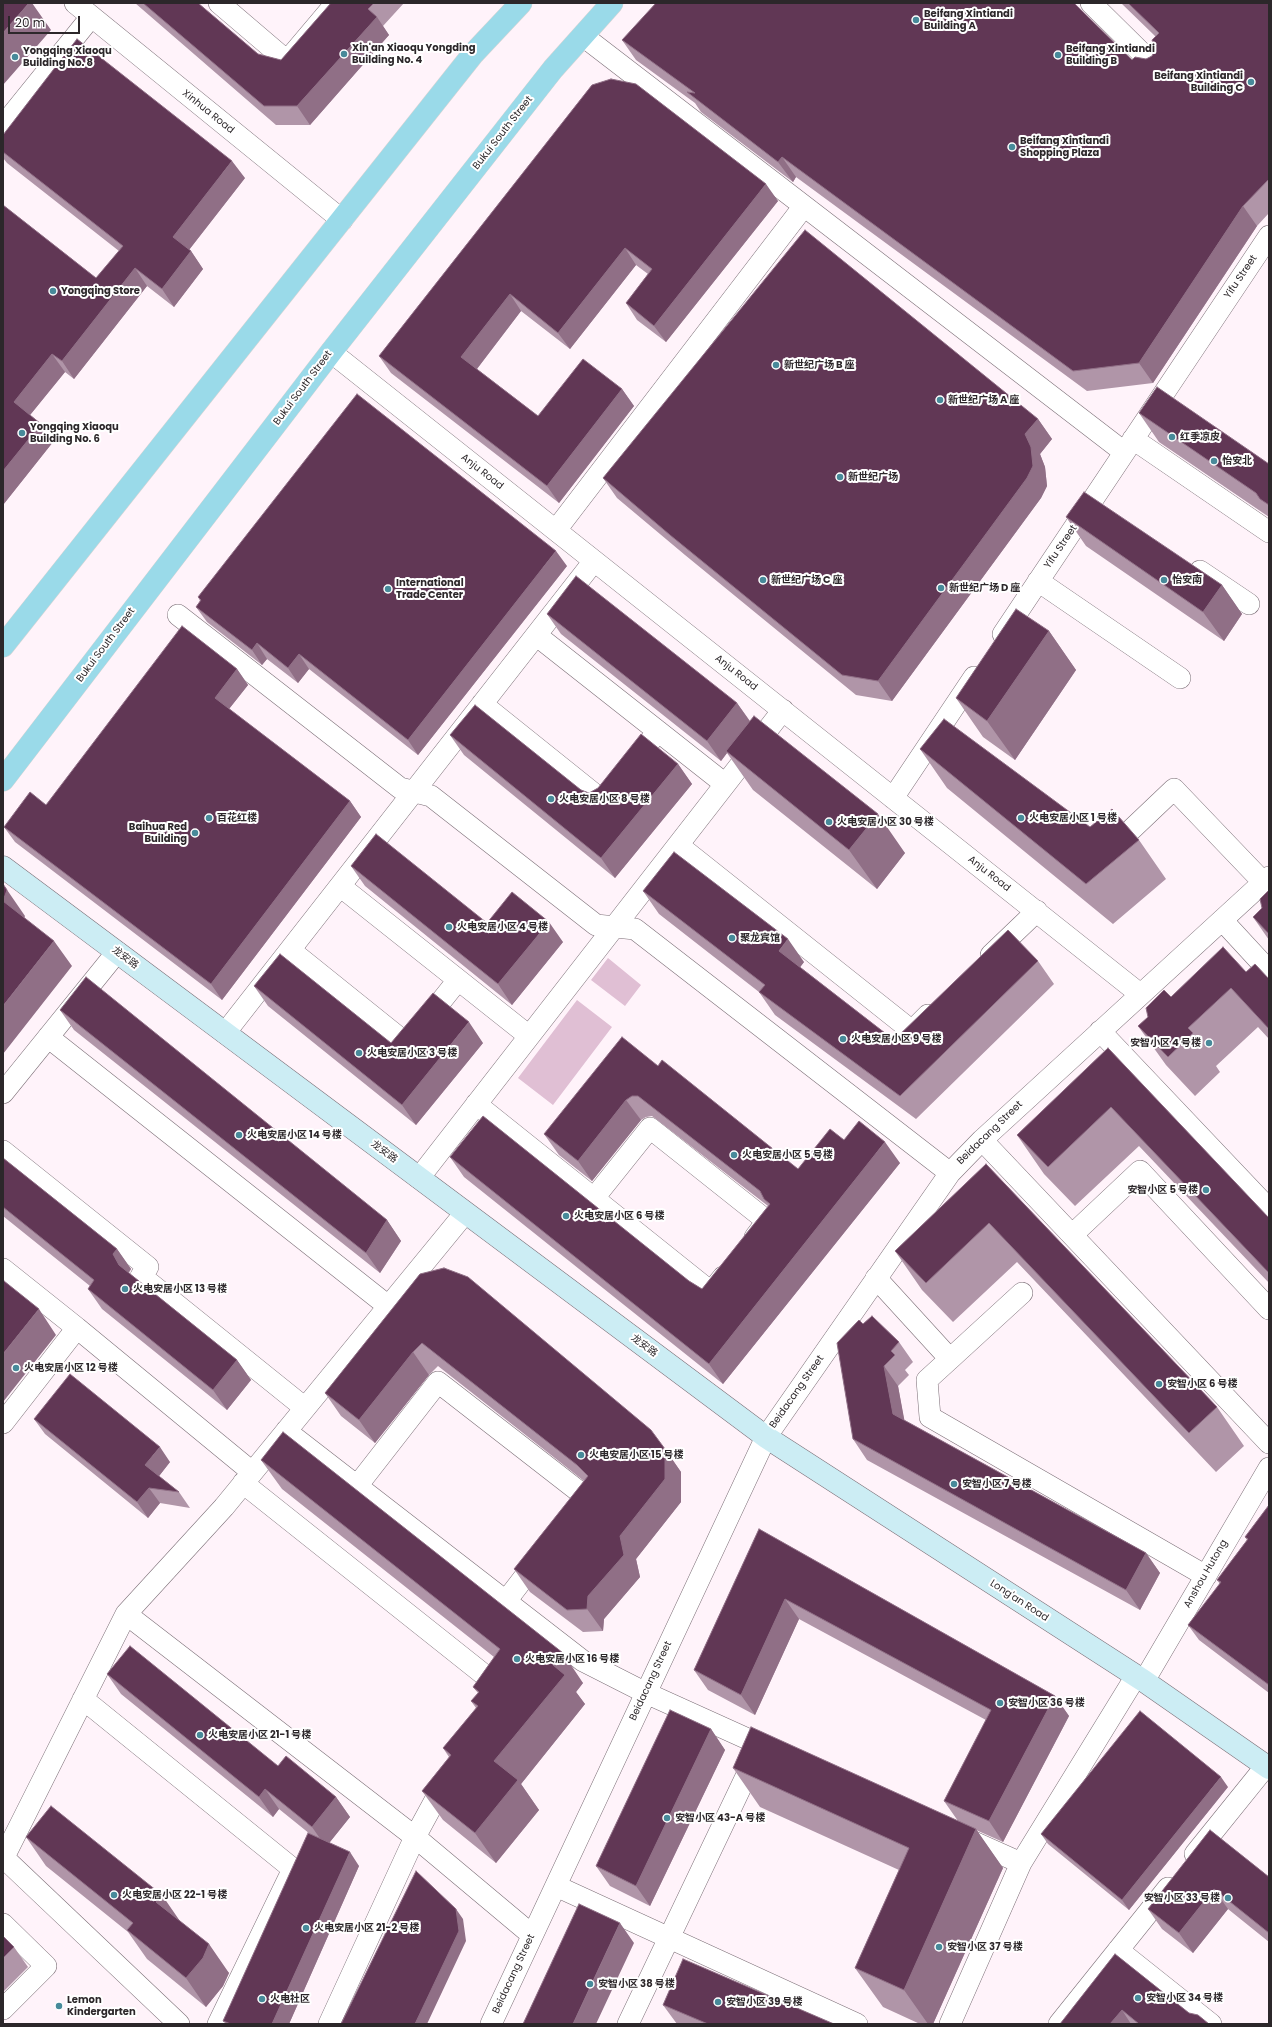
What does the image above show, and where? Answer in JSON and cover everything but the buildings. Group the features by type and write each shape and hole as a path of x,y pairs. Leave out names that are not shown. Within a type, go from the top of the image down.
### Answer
{"main road":[{"path":"3,646 473,54 521,3"},
{"name":"Bukui South Street","path":"3,780 331,352 553,69 612,3"}],"street":[{"name":"Xinhua Road","path":"75,3 342,220"},
{"path":"219,3 286,61 336,3"},
{"path":"1091,3 1157,68"},
{"path":"3,126 92,16"},
{"path":"583,36 804,206 1129,446 1269,532"},
{"path":"556,530 804,206"},
{"name":"Yifu Street","path":"893,798 950,727 989,655 1038,581 1100,503 1129,446 1269,236"},
{"name":"Anju Road","path":"331,352 1140,994"},
{"path":"1184,560 1248,604"},
{"path":"225,1033 594,561"},
{"path":"1038,581 1180,678"},
{"path":"178,615 400,788 431,796 596,925 635,929 950,1173"},
{"path":"536,635 725,784"},
{"path":"482,704 603,801 658,731"},
{"path":"419,1178 783,710"},
{"path":"1095,833 1114,847 1174,789 1266,879"},
{"path":"678,845 912,1031 940,1004"},
{"name":"龙安路","path":"3,867 766,1437"},
{"name":"Beidacang Street","path":"491,2024 766,1437 950,1173 982,1140 1266,879"},
{"path":"340,886 529,1036"},
{"path":"980,966 1036,911"},
{"path":"1222,920 1269,970"},
{"path":"290,950 407,1044 458,980"},
{"path":"3,1093 117,952"},
{"path":"1100,1031 1269,1209"},
{"path":"48,1037 388,1306"},
{"path":"476,1104 711,1292 767,1221 650,1128 594,1198"},
{"path":"982,1140 1269,1443"},
{"path":"3,1151 148,1267 142,1276 305,1408"},
{"path":"1072,1235 1140,1171 1269,1309"},
{"path":"179,2024 3,1858 126,1614 247,1478 465,1212"},
{"path":"3,1268 78,1328 247,1478 497,1685 482,1713"},
{"path":"876,1278 950,1359"},
{"path":"1022,1293 927,1380 930,1417 1206,1576"},
{"path":"3,1423 78,1328"},
{"path":"357,1486 438,1382 586,1497 506,1601"},
{"path":"286,1431 583,1661 646,1693 768,1748 668,1937 628,2024"},
{"name":"Long'an Road","path":"766,1437 1140,1678 1267,1767"},
{"name":"Anshou Hutong","path":"950,2024 1021,1863 1206,1576 1269,1468"},
{"path":"126,1614 415,1837 532,1935"},
{"path":"83,1699 293,1869 218,2024"},
{"path":"329,2024 415,1837 456,1761"},
{"path":"1059,2024 1267,1767"},
{"path":"949,1830 1021,1863"},
{"path":"556,1886 857,2024"},
{"path":"3,1924 46,1966 3,2009"},
{"path":"1118,1950 1211,2024"}],"shaded area":[{"path":"608,958 641,985 625,1006 591,980"},
{"path":"577,1000 612,1027 553,1105 518,1078"}],"place":[{"name":"Beifang Xintiandi Building A","path":"916,20"},
{"name":"Xin'an Xiaoqu Yongding Building No. 4","path":"344,54"},
{"name":"Beifang Xintiandi Building B","path":"1058,55"},
{"name":"Yongqing Xiaoqu Building No. 8","path":"15,57"},
{"name":"Beifang Xintiandi Building C","path":"1251,82"},
{"name":"Beifang Xintiandi Shopping Plaza","path":"1012,147"},
{"name":"Yongqing Store","path":"53,291"},
{"name":"新世纪广场 B 座","path":"776,365"},
{"name":"新世纪广场 A 座","path":"940,400"},
{"name":"Yongqing Xiaoqu Building No. 6","path":"22,433"},
{"name":"红季凉皮","path":"1172,437"},
{"name":"怡安北","path":"1214,461"},
{"name":"新世纪广场","path":"840,477"},
{"name":"新世纪广场 C 座","path":"763,580"},
{"name":"怡安南","path":"1164,580"},
{"name":"新世纪广场 D 座","path":"941,588"},
{"name":"International Trade Center","path":"388,589"},
{"name":"火电安居小区 8 号楼","path":"551,799"},
{"name":"百花红楼","path":"209,818"},
{"name":"火电安居小区 1 号楼","path":"1021,818"},
{"name":"火电安居小区 30 号楼","path":"829,822"},
{"name":"Baihua Red Building","path":"195,833"},
{"name":"火电安居小区 4 号楼","path":"449,927"},
{"name":"聚龙宾馆","path":"732,938"},
{"name":"火电安居小区 9 号楼","path":"843,1039"},
{"name":"安智小区 4 号楼","path":"1209,1043"},
{"name":"火电安居小区 3 号楼","path":"359,1053"},
{"name":"火电安居小区 14 号楼","path":"239,1135"},
{"name":"火电安居小区 5 号楼","path":"734,1155"},
{"name":"安智小区 5 号楼","path":"1206,1190"},
{"name":"火电安居小区 6 号楼","path":"566,1216"},
{"name":"火电安居小区 13 号楼","path":"125,1289"},
{"name":"火电安居小区 12 号楼","path":"16,1368"},
{"name":"安智小区 6 号楼","path":"1159,1384"},
{"name":"火电安居小区 15 号楼","path":"581,1455"},
{"name":"安智小区 7 号楼","path":"954,1484"},
{"name":"火电安居小区 16 号楼","path":"517,1659"},
{"name":"安智小区 36 号楼","path":"1000,1703"},
{"name":"火电安居小区 21-1 号楼","path":"200,1735"},
{"name":"安智小区 43-A 号楼","path":"667,1818"},
{"name":"火电安居小区 22-1 号楼","path":"114,1895"},
{"name":"安智小区 33 号楼","path":"1228,1898"},
{"name":"火电安居小区 21-2 号楼","path":"306,1928"},
{"name":"安智小区 37 号楼","path":"939,1947"},
{"name":"安智小区 38 号楼","path":"590,1984"},
{"name":"安智小区 34 号楼","path":"1138,1998"},
{"name":"火电社区","path":"262,1999"},
{"name":"安智小区 39 号楼","path":"718,2002"},
{"name":"Lemon Kindergarten","path":"59,2006"}]}
